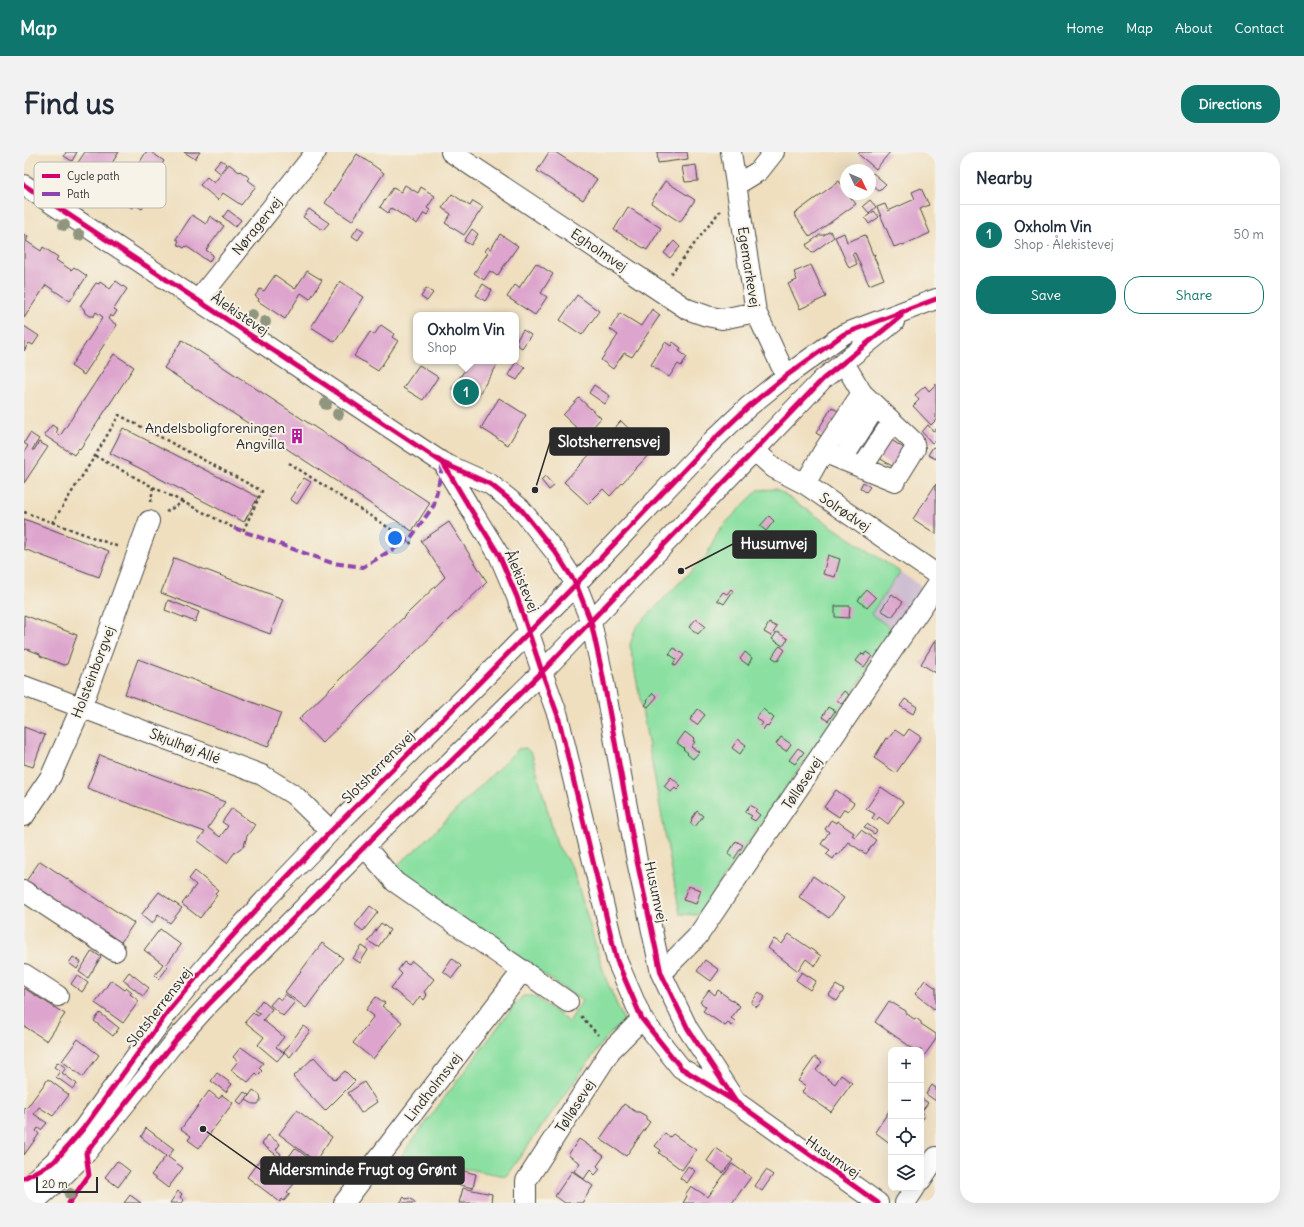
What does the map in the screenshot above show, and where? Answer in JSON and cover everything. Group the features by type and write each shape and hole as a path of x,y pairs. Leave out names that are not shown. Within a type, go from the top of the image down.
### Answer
{"street":[{"name":"Nøragervej","path":"198,300 316,152"},
{"name":"Egholmvej","path":"451,152 687,309 707,316 722,319 756,312"},
{"name":"Egemarkevej","path":"731,152 756,312 786,376"},
{"path":"737,187 759,171 774,152"},
{"name":"Ålekistevej","path":"24,185 34,192"},
{"name":"Ålekistevej","path":"59,208 443,463 490,484 520,508 556,553 576,584 591,622"},
{"name":"Slotsherrensvej","path":"24,1188 54,1162 83,1129 170,1009 217,953 265,900 331,831 576,584 708,445 748,407 786,376 844,334 936,300"},
{"name":"Slotsherrensvej","path":"33,1203 86,1153 177,1039 208,1005 377,834 542,672 823,379 907,311"},
{"path":"844,363 885,414 912,441 915,449 895,481 853,464"},
{"path":"805,484 853,464 885,414"},
{"path":"853,464 885,414"},
{"name":"Solrødvej","path":"754,450 774,468 805,484 936,574"},
{"name":"Ålekistevej","path":"443,463 499,555 514,589 542,672"},
{"name":"Holsteinborgvej","path":"24,816 51,776 81,708 149,521"},
{"name":"Tølløsevej","path":"661,973 697,937 936,586"},
{"name":"Husumvej","path":"591,622 604,680 637,861 661,973 688,1029 736,1102"},
{"name":"Husumvej","path":"542,672 558,716 616,961 642,1019 681,1068 736,1102 878,1203"},
{"name":"Skjulhøj Allé","path":"24,686 262,775 294,795 331,831"},
{"path":"365,847 395,882 568,1002"},
{"path":"24,891 115,951"},
{"name":"Lindholmsvej","path":"344,1203 522,970"},
{"path":"24,974 58,996"},
{"name":"Tølløsevej","path":"526,1203 526,1181 611,1050 642,1019"},
{"path":"924,1175 936,1157"},
{"path":"54,1203 61,1178"},
{"path":"906,1203 913,1191"}],"path":[{"path":"659,290 737,187"},
{"path":"52,523 95,456 119,415 262,491 243,531"},
{"path":"95,456 234,528"},
{"path":"289,463 409,541 412,546"},
{"path":"149,521 153,487"},
{"path":"149,521 183,502"},
{"path":"24,512 122,549"},
{"path":"568,1002 611,1050"}],"shaded area":[{"path":"900,572 925,589 895,631 871,614"}],"green space":[{"path":"776,489 900,572 871,614 895,631 698,915 680,914 630,645 636,627 706,556 720,529 758,490"},
{"path":"526,748 532,754 557,845 573,869 605,977 624,1021 605,1039 506,1176 400,1157 516,1003 523,996 534,996 569,1022 582,1001 417,887 396,866 418,848 518,749"}],"building":[{"path":"66,152 77,152 72,161 64,156"},
{"path":"85,152 119,152 113,162 78,162"},
{"path":"146,152 151,152 164,161 163,162 140,162"},
{"path":"184,152 200,152 195,159"},
{"path":"549,152 555,152 597,179 583,200 537,171"},
{"path":"657,152 687,152 688,159 658,163"},
{"path":"860,152 890,152 876,169 876,164 870,164 858,154"},
{"path":"357,154 384,173 352,221 325,203"},
{"path":"221,160 227,164 220,173 214,168"},
{"path":"229,164 250,178 248,180 256,186 241,205 223,193 218,200 200,185 207,177 214,183"},
{"path":"696,165 698,181 685,182 682,167"},
{"path":"876,176 886,184 879,191 876,189"},
{"path":"665,181 695,200 680,222 651,203"},
{"path":"839,181 840,200 853,200 856,204 810,237 794,214"},
{"path":"405,185 418,193 421,187 435,196 427,208 430,210 427,215 424,213 417,224 391,208 388,213 380,207 393,188 401,192"},
{"path":"921,188 929,205 920,209 930,233 903,245 894,247 877,207 885,204 888,211 915,199 912,192"},
{"path":"452,194 470,206 473,201 483,207 464,235 445,223 451,214 442,208"},
{"path":"870,200 876,207 869,213 863,206"},
{"path":"628,207 661,228 647,250 614,230"},
{"path":"309,209 329,223 323,230 303,217"},
{"path":"228,210 241,220 235,227 223,217"},
{"path":"874,211 879,217 869,224 865,218"},
{"path":"192,215 206,224 210,216 224,226 206,250 213,255 209,262 186,246 184,248 177,244 179,241 176,239"},
{"path":"358,227 364,231 358,240 352,236"},
{"path":"472,229 478,234 471,245 464,241"},
{"path":"830,231 834,237 812,253 806,245 820,235 824,235"},
{"path":"844,233 847,242 865,235 873,255 875,254 874,257 884,279 869,285 855,253 852,254 857,264 849,268 835,237"},
{"path":"24,234 28,237 26,241 41,251 43,247 58,257 56,260 71,270 74,267 87,276 70,301 46,285 24,318"},
{"path":"500,234 518,246 497,276 490,271 484,280 474,273 488,253 485,251 488,247 491,249"},
{"path":"674,241 680,247 670,258 664,253"},
{"path":"536,263 553,274 541,293 547,297 535,315 507,297 515,285 519,288"},
{"path":"811,265 826,297 800,309 788,284 797,280 794,272"},
{"path":"307,271 322,280 310,299 301,293 285,319 258,301 259,299 255,296 260,289 264,291 275,275 295,289"},
{"path":"116,281 127,289 114,309 117,311 113,317 110,315 108,319 117,325 84,375 71,366 103,317 96,312 94,316 89,316 80,306 96,283 99,284 100,282 110,289"},
{"path":"340,281 364,297 335,342 311,327"},
{"path":"483,284 492,290 485,301 476,295"},
{"path":"426,288 433,293 427,301 421,297"},
{"path":"577,295 599,311 582,335 560,320"},
{"path":"652,309 660,315 632,357 624,353 613,369 601,360 618,335 610,329 620,313 641,326"},
{"path":"381,325 394,334 392,337 398,341 378,371 354,356 370,332 374,335"},
{"path":"24,326 39,336 33,345 29,343 24,351"},
{"path":"523,330 531,335 522,348 519,346 519,336"},
{"name":"Andelsboligforeningen Angvilla","path":"182,340 430,503 412,531 164,368"},
{"path":"665,342 671,346 673,342 681,348 679,351 687,357 681,366 678,364 669,377 651,365"},
{"path":"114,354 134,367 80,449 79,448 74,455 44,435 52,425 58,429 56,433 60,436"},
{"path":"469,364 498,364 473,403 452,389"},
{"path":"515,364 519,364 525,368 517,380 508,375"},
{"path":"419,365 438,377 423,400 403,388"},
{"path":"936,384 936,420 931,425 913,406 919,400 915,395 925,386 929,391"},
{"path":"594,385 610,396 605,404 589,393"},
{"path":"499,398 526,415 508,445 481,428"},
{"path":"579,398 601,418 585,436 563,415"},
{"path":"832,407 839,412 823,437 816,433"},
{"path":"844,409 916,456 904,474 832,427"},
{"path":"621,421 652,451 610,496 603,489 588,504 564,482"},
{"path":"928,425 933,431 936,429 936,440 932,443 922,432"},
{"path":"123,428 258,497 244,522 110,453"},
{"path":"661,429 666,435 654,447 649,442"},
{"path":"30,433 39,439 32,450 34,450 39,442 48,447 24,483 24,452 28,446 24,443"},
{"path":"933,447 936,448 936,459 928,455"},
{"path":"545,476 554,486 549,490 541,480"},
{"path":"304,478 311,482 297,504 290,499"},
{"path":"863,482 870,487 866,492 860,488"},
{"path":"936,484 936,534 913,519"},
{"path":"769,516 774,521 766,531 760,526"},
{"path":"24,519 109,551 99,577 24,549"},
{"path":"449,522 487,582 322,743 299,719 445,577 421,541"},
{"path":"828,555 840,559 835,577 823,574"},
{"path":"174,558 283,599 270,634 161,593"},
{"path":"731,589 733,591 724,604 717,600 723,592 727,594"},
{"path":"867,590 876,598 867,608 858,600"},
{"path":"892,594 903,602 892,617 881,610"},
{"path":"168,600 199,612 195,622 165,610"},
{"path":"835,606 850,606 849,618 835,617"},
{"path":"24,615 77,635 67,664 64,665 40,656 40,654 27,649 24,650"},
{"path":"696,619 705,626 698,634 689,627"},
{"path":"769,623 777,627 771,636 764,632"},
{"path":"777,632 788,639 783,646 772,639"},
{"path":"936,639 936,673 921,664"},
{"path":"780,646 785,650 778,661 772,657"},
{"path":"674,648 684,655 676,666 673,664 676,659 669,654"},
{"path":"745,652 752,658 748,665 740,659"},
{"path":"866,652 872,656 864,667 856,661 862,653 864,655"},
{"path":"138,659 281,713 268,747 125,694"},
{"path":"844,691 849,695 842,704 837,700"},
{"path":"653,693 657,697 648,707 645,705"},
{"path":"905,699 917,707 913,714 900,706"},
{"path":"828,707 835,711 828,721 822,717"},
{"path":"698,709 705,715 697,725 690,720"},
{"path":"763,709 774,718 768,727 766,725 763,730 760,727 763,723 756,718"},
{"path":"24,727 45,735 33,767 24,764"},
{"path":"909,729 921,737 896,773 874,758 886,738 888,739 895,730 904,736"},
{"path":"685,732 694,739 693,741 695,742 691,747 699,752 693,759 687,754 688,753 683,749 684,748 677,743"},
{"path":"781,737 791,744 786,751 776,744"},
{"path":"738,739 746,745 740,754 732,748"},
{"path":"798,748 804,752 795,764 789,760"},
{"path":"100,755 225,802 208,828 220,837 228,826 222,822 232,808 255,825 247,836 244,846 235,852 227,863 198,841 205,832 87,788"},
{"path":"671,777 681,786 677,790 675,788 671,792 664,786"},
{"path":"881,787 903,802 888,824 879,817 876,821 872,818 875,814 866,809"},
{"path":"836,790 854,803 848,811 844,809 839,817 824,807"},
{"path":"750,805 757,809 755,811 760,815 755,821 750,818 752,816 745,812"},
{"path":"697,811 703,816 695,827 690,823"},
{"path":"831,820 836,823 837,821 854,833 852,835 855,837 861,830 876,840 866,854 848,842 833,859 826,854 830,850 821,844 829,832 825,829"},
{"path":"867,824 877,831 874,834 864,827"},
{"path":"736,841 743,845 734,859 728,854"},
{"path":"40,861 134,923 115,951 24,884"},
{"path":"195,871 218,890 215,893 217,895 200,918 182,904 196,885 189,879"},
{"path":"813,876 844,898 829,918 799,897"},
{"path":"688,886 701,890 696,904 683,900"},
{"path":"159,892 182,908 170,923 158,914 152,924 141,915"},
{"path":"370,906 378,912 363,931 355,925"},
{"path":"381,923 390,930 378,947 368,941"},
{"path":"160,929 181,945 166,965 168,967 159,979 155,975 163,964 144,950"},
{"path":"789,934 821,956 815,966 806,959 798,971 768,948 774,939 782,944"},
{"path":"322,943 343,958 306,1008 285,992"},
{"path":"362,946 368,950 360,963 353,958"},
{"path":"92,951 101,957 88,978 79,972"},
{"path":"73,957 81,962 77,969 69,963"},
{"path":"452,958 461,966 452,978 443,971"},
{"path":"705,960 719,970 711,981 697,971"},
{"path":"412,961 434,979 424,992 427,995 424,1000 420,996 413,1006 391,988 402,974 398,970 404,962 409,965"},
{"path":"129,972 149,988 143,996 123,980"},
{"path":"802,972 816,981 810,990 796,980"},
{"path":"77,975 88,983 82,992 71,984"},
{"path":"111,980 125,990 127,988 132,992 130,994 139,1001 123,1023 95,1003"},
{"path":"925,980 936,988 936,1007 934,1009 915,994"},
{"path":"836,985 844,990 837,1001 829,995"},
{"path":"24,988 65,1014 47,1041 24,1026"},
{"path":"709,990 715,995 718,990 740,1006 731,1018 735,1021 732,1026 728,1023 725,1026 703,1011 706,1007 700,1002"},
{"path":"759,992 765,997 757,1007 751,1003"},
{"path":"285,994 295,1002 283,1016 270,1005 277,997 281,1000"},
{"path":"376,997 385,1003 382,1006 402,1022 373,1059 353,1043 374,1016 366,1010"},
{"path":"262,1000 272,1009 263,1020 284,1037 276,1047 284,1053 277,1061 258,1045 264,1037 245,1022 253,1013 258,1016 260,1013 255,1010"},
{"path":"889,1001 906,1011 906,1013 914,1019 916,1018 921,1022 921,1024 936,1034 936,1039 924,1056 924,1047 911,1047 875,1022"},
{"path":"100,1013 119,1028 113,1036 94,1021"},
{"path":"303,1026 310,1031 290,1057 284,1052"},
{"path":"78,1039 99,1055 83,1077 62,1061"},
{"path":"241,1047 263,1063 259,1068 262,1071 258,1075 256,1073 248,1082 231,1070 238,1061 233,1057"},
{"path":"314,1057 335,1080 345,1071 355,1081 325,1111 293,1077"},
{"path":"815,1057 822,1062 816,1070 835,1084 841,1075 852,1083 831,1112 802,1092 806,1086 798,1081"},
{"path":"58,1062 66,1068 62,1073 77,1084 73,1089 56,1077 60,1071 54,1067"},
{"path":"217,1073 232,1084 226,1092 211,1081"},
{"path":"48,1079 69,1095 53,1116 39,1107 34,1114 47,1123 41,1130 38,1128 36,1131 39,1134 24,1155 24,1107 26,1109"},
{"path":"364,1082 377,1102 361,1113 348,1093"},
{"path":"932,1085 936,1088 936,1101 926,1094"},
{"path":"253,1090 260,1095 261,1100 258,1104 253,1104 246,1100"},
{"path":"209,1091 219,1099 222,1095 233,1103 199,1148 188,1140 191,1136 181,1129"},
{"path":"244,1092 249,1095 242,1105 237,1101"},
{"path":"924,1100 928,1103 924,1108"},
{"path":"624,1104 636,1112 646,1116 646,1119 650,1122 626,1156 600,1139"},
{"path":"297,1110 332,1137 315,1161 279,1134"},
{"path":"888,1112 888,1142 875,1132"},
{"path":"146,1128 174,1149 168,1157 183,1168 168,1188 151,1175 166,1156 141,1137"},
{"path":"665,1133 670,1137 673,1134 696,1150 682,1170 659,1153 661,1150 655,1146"},
{"path":"268,1135 280,1144 276,1150 281,1154 279,1157 262,1144"},
{"path":"579,1139 604,1156 597,1166 600,1169 595,1175 590,1170 584,1179 574,1171 580,1163 568,1155"},
{"path":"295,1148 315,1163 305,1176 298,1171 293,1179 273,1164 279,1157 285,1162"},
{"path":"716,1148 733,1160 723,1173 707,1161"},
{"path":"261,1158 294,1184 287,1192 290,1194 284,1201 282,1199 280,1202 247,1177"},
{"path":"117,1161 130,1171 118,1187 105,1177"},
{"path":"732,1164 751,1177 732,1203 683,1203 687,1196 685,1195 691,1186 708,1197"},
{"path":"688,1166 695,1171 687,1183 680,1178"},
{"path":"455,1169 476,1174 473,1188 452,1183"},
{"path":"766,1170 773,1175 762,1191 755,1186"},
{"path":"572,1171 593,1186 582,1203 565,1203 555,1196"},
{"path":"463,1188 492,1194 491,1203 459,1203"},
{"path":"178,1191 182,1194 180,1197 184,1200 182,1203 170,1203"},
{"path":"130,1195 141,1203 124,1203"},
{"path":"404,1197 406,1199 410,1198 416,1203 400,1203"}],"marked path":[{"path":"234,528 332,563 363,567 410,539 434,505 443,463"}],"cycle path":[{"path":"24,185 34,192"},
{"path":"59,208 443,463 490,484 520,508 556,553 576,584 591,622 602,672 637,861 661,973 688,1029 736,1102"},
{"path":"24,1178 54,1162 83,1129 170,1009 217,953 265,900 331,831 576,584 708,445 748,407 786,376 844,334 936,299"},
{"path":"69,1203 89,1175 86,1153 177,1039 208,1005 377,834 542,672 823,379 901,316"},
{"path":"443,463 499,555 517,597 558,716 617,961 642,1019 681,1068 736,1102 878,1203"}],"place":[{"name":"Oxholm Vin","path":"466,392"},
{"name":"Andelsboligforeningen Angvilla","path":"297,436"},
{"name":"Slotsherrensvej","path":"535,490"},
{"name":"Husumvej","path":"681,571"},
{"name":"Aldersminde Frugt og Grønt","path":"203,1129"}]}
